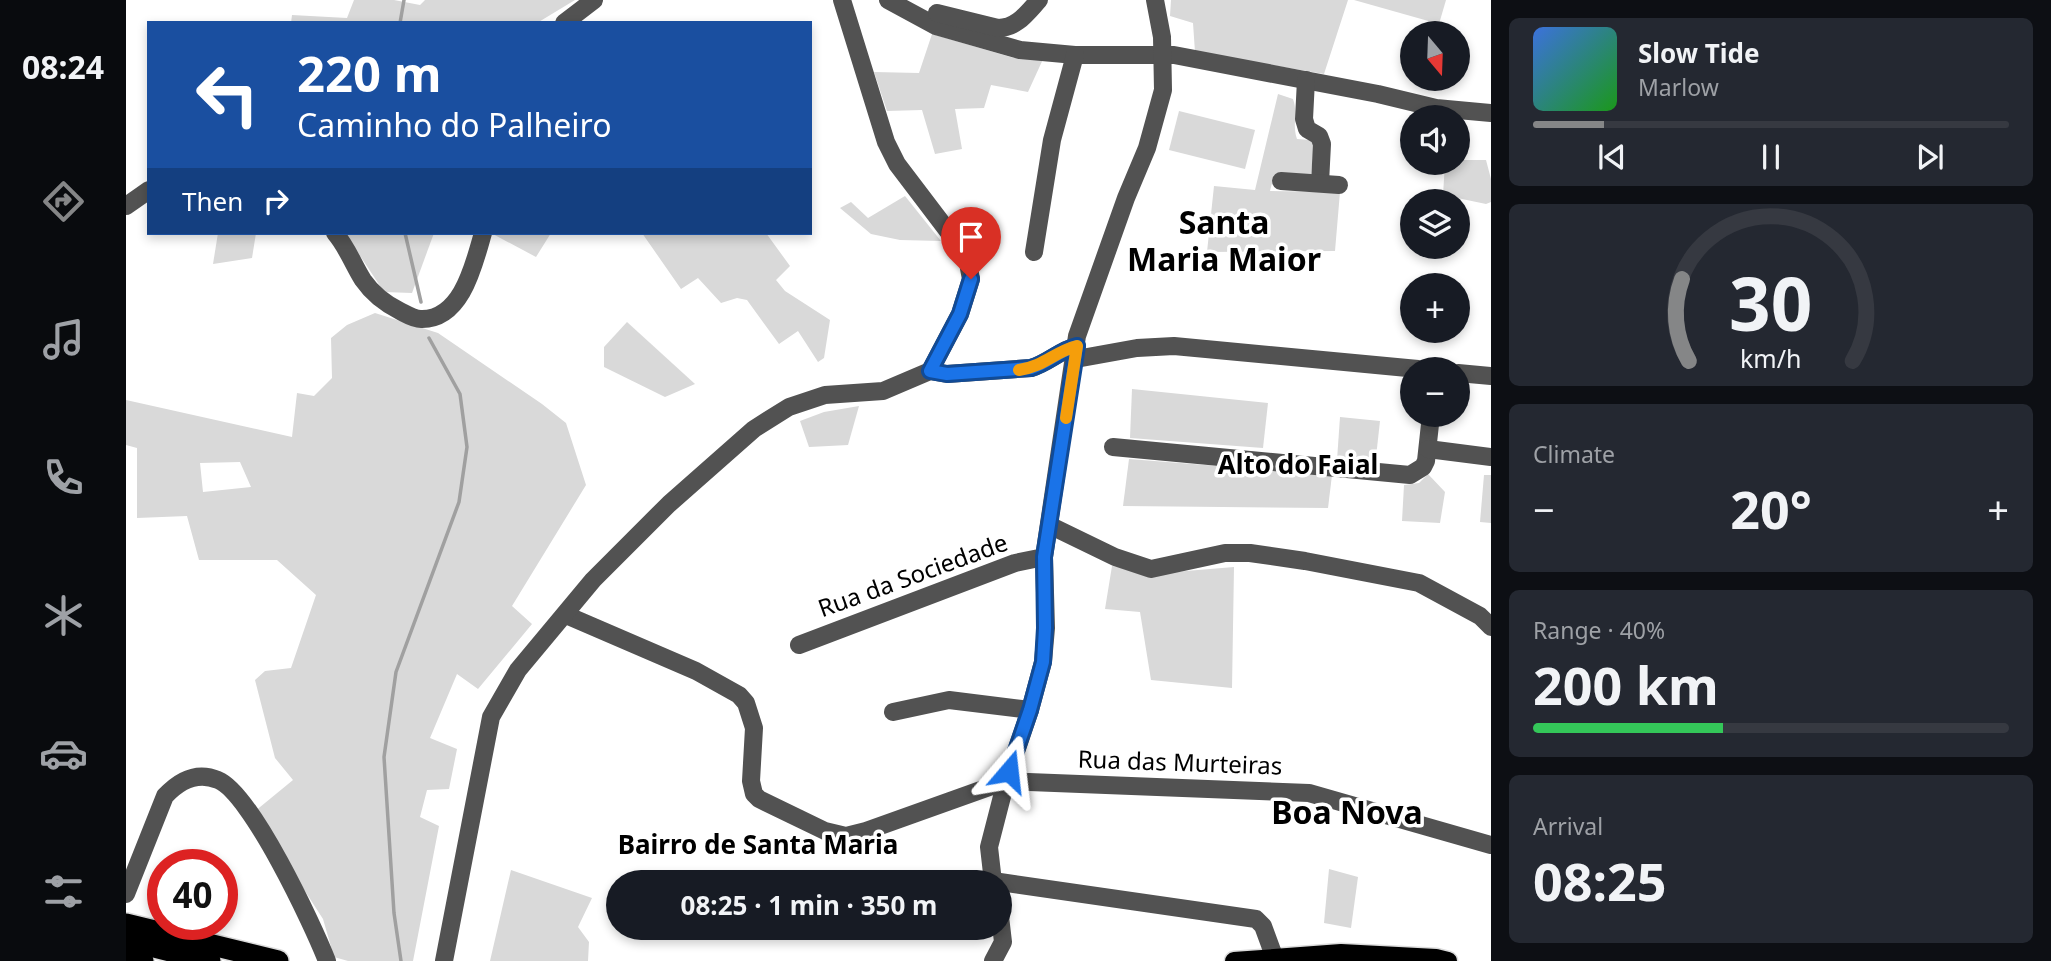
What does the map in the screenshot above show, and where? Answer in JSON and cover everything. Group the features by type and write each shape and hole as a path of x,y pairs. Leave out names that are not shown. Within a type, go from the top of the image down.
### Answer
{"highway":[{"path":"126,924 278,961"},
{"path":"126,940 210,961"},
{"path":"126,954 143,961"}],"main road":[{"path":"1241,961 1274,956 1341,953 1448,961"}],"street":[{"path":"567,21 594,0"},
{"path":"842,0 886,142 897,164 960,247 968,263 971,279 960,314 930,371"},
{"path":"888,0 936,26 1020,50 1075,55 1163,54 1306,80 1436,108 1491,113"},
{"path":"913,0 949,18 1008,28 1016,24 1039,0"},
{"path":"992,870 989,847 1006,781 1043,662 1044,557 1080,326 1156,119 1163,90 1163,54 1155,0"},
{"path":"1034,252 1052,139 1075,55"},
{"path":"1306,80 1304,119 1307,129 1319,136 1322,144 1320,183"},
{"path":"1281,181 1339,185"},
{"path":"126,206 147,191"},
{"path":"336,235 363,280 389,304 421,319 444,314 455,303 482,235"},
{"path":"444,961 491,717 518,670 593,580 669,504 754,429 806,400 825,395 883,391 930,371 947,374 1031,368 1044,364 1061,351 1174,346 1400,367"},
{"path":"1470,374 1491,376"},
{"path":"1113,447 1410,475 1423,467 1430,427"},
{"path":"1428,449 1491,457"},
{"path":"1049,525 1115,557 1151,569 1225,553 1250,553 1419,583 1480,616 1491,627"},
{"name":"Rua da Sociedade","path":"799,645 1015,563 1044,557"},
{"name":"Rua das Murteiras","path":"566,615 696,671 739,695 746,703 754,728 751,781 754,794 766,803 825,831 846,836 866,831 1006,781 1309,793 1491,845"},
{"path":"893,712 949,700 1030,710"},
{"path":"126,894 165,796 182,782 199,776 210,777 225,783 255,822 298,894 327,961"},
{"path":"1012,884 1256,919 1263,926 1274,956"},
{"path":"993,961 1003,940"}],"shaded area":[{"path":"354,0 394,0 420,5 425,0 575,0 540,21 291,21 292,15 347,18"},
{"path":"1171,0 1348,0 1324,74 1195,52 1193,23 1170,16"},
{"path":"1354,0 1446,0 1440,21 1428,21"},
{"path":"932,34 1014,58 1044,57 1028,92 991,85 984,108 955,109 962,149 935,154 922,110 887,111 874,72 919,73"},
{"path":"1278,94 1293,99 1297,139 1310,140 1314,144 1311,175 1274,175 1270,191 1340,192 1335,251 1207,252 1214,186 1255,190"},
{"path":"1179,111 1255,130 1245,169 1169,150"},
{"path":"1470,160 1486,160 1491,179 1491,202 1486,204 1470,201 1470,189 1443,189 1444,175 1470,175"},
{"path":"905,196 941,241 900,240 871,234 840,208 851,202 868,218"},
{"path":"218,235 256,235 252,258 213,264"},
{"path":"346,235 433,235 412,293 384,292"},
{"path":"495,235 550,235 536,257"},
{"path":"643,235 767,235 790,266 776,280 785,291 830,320 824,358 818,362 798,331 779,344 747,300 737,298 721,303 698,278 681,289"},
{"path":"375,313 438,333 566,423 586,485 512,606 532,624 478,689 457,674 430,738 457,749 449,789 427,790 420,817 439,826 413,961 348,961 334,957 323,919 254,812 293,780 275,758 255,680 265,671 291,668 316,595 277,560 199,560 187,516 137,518 137,448 126,445 126,400 292,437 297,393 314,396 332,378 331,338 347,325","holes":["240,462 251,487 203,492 200,463"]},
{"path":"627,322 695,384 665,397 604,367 604,347"},
{"path":"1132,389 1268,403 1263,448 1130,438"},
{"path":"859,406 848,445 809,447 800,421 824,412"},
{"path":"1340,417 1380,421 1375,466 1337,460"},
{"path":"1129,459 1332,475 1328,508 1123,506"},
{"path":"1428,474 1445,492 1440,523 1402,521 1404,485 1419,483"},
{"path":"1484,475 1491,475 1491,523 1480,522"},
{"path":"1112,566 1174,572 1234,567 1232,688 1151,680 1140,612 1105,609"},
{"path":"1329,869 1358,877 1351,928 1324,923"},
{"path":"511,870 592,898 578,927 589,942 588,961 490,961"}],"waterway":[{"path":"400,21 404,0"},
{"path":"405,235 421,302"},
{"path":"401,961 394,913 384,757 396,672 459,502 467,447 460,394 429,338"}],"slow traffic":[{"path":"1019,370 1044,364 1061,351 1077,346 1066,418"}],"district":[{"name":"Santa Maria Maior","path":"1224,242"},
{"name":"Alto do Faial","path":"1298,465"},
{"name":"Boa Nova","path":"1347,813"},
{"name":"Bairro de Santa Maria","path":"758,845"}],"route":[{"path":"971,279 960,314 930,371 947,374 1016,371 1044,364 1061,351 1077,346 1044,557 1043,662 1009,771"}]}
